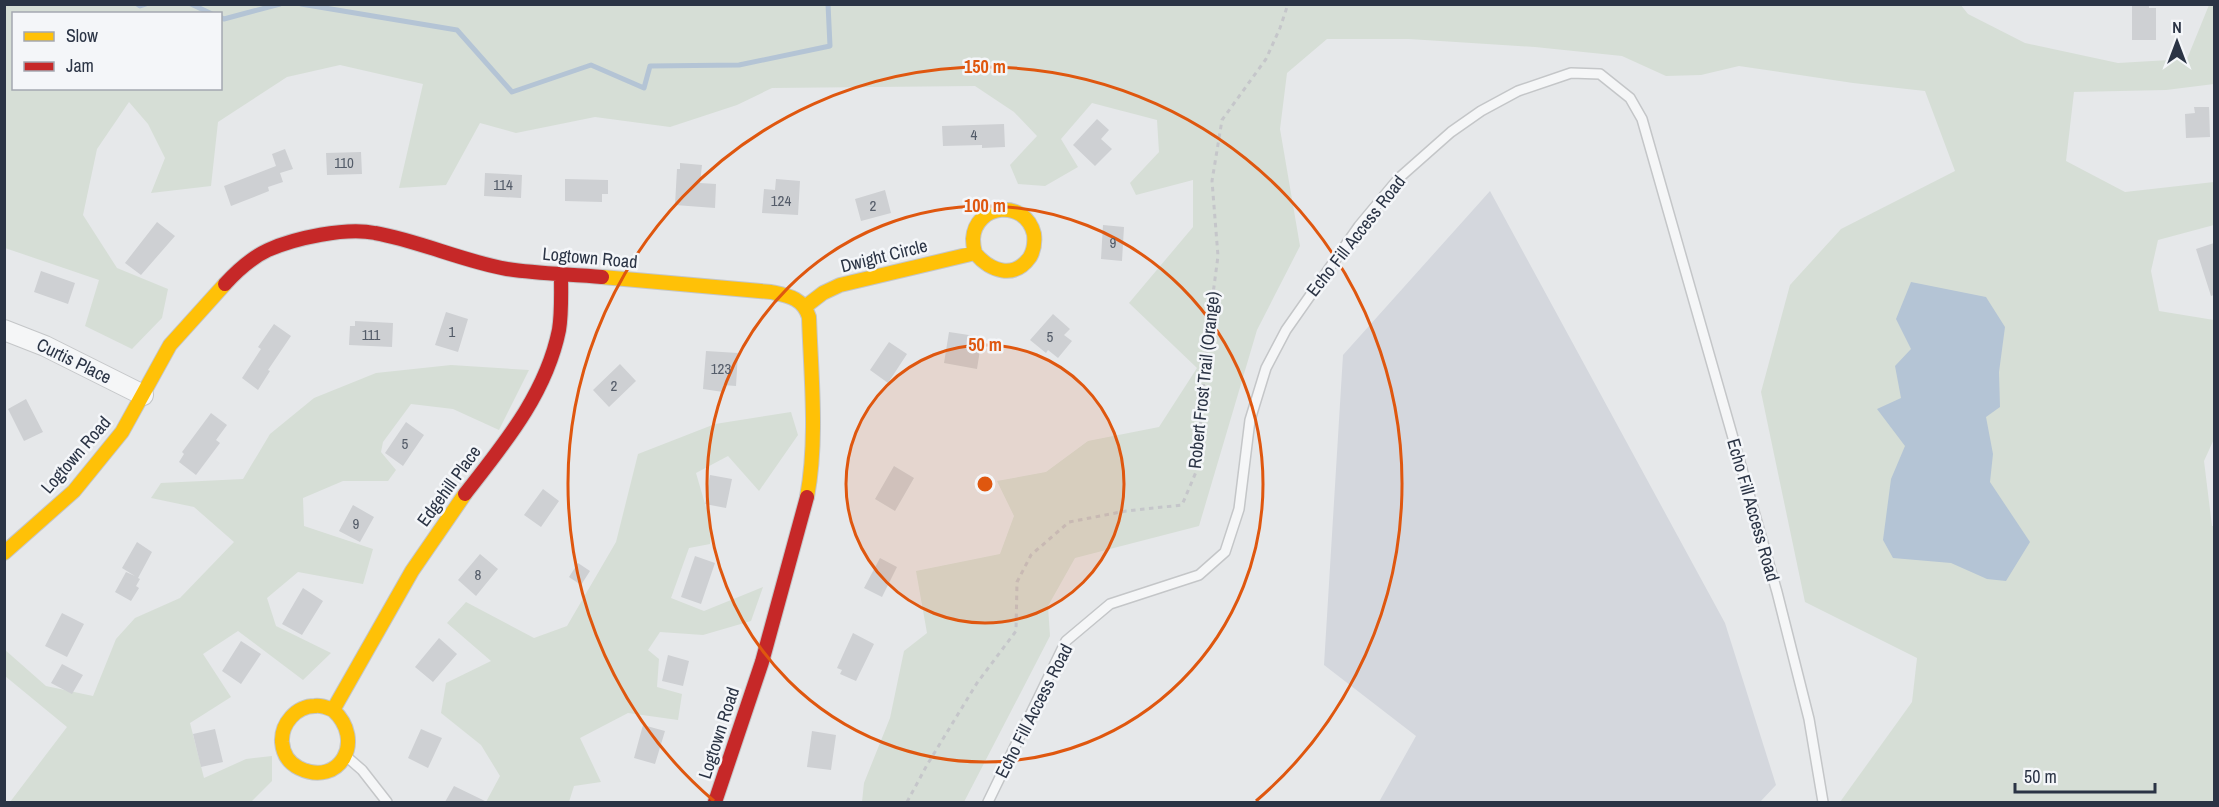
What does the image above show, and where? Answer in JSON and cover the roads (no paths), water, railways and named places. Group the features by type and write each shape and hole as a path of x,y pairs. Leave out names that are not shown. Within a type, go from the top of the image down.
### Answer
{"street":[{"path":"1004,209 1017,212 1032,227 1035,240 1033,252 1026,262 1016,268 1004,271 993,269 982,263 975,253 974,232 980,220 991,212 1004,209"},
{"name":"Logtown Road","path":"4,553 74,490 122,432 170,345 231,277 266,251 300,239 336,233 372,232 475,262 520,270 771,292 798,299 806,306 811,327 812,470 806,502 762,662 715,802"},
{"name":"Dwight Circle","path":"806,306 823,293 840,285 975,253"},
{"name":"Edgehill Place","path":"333,710 376,632 425,551 443,523 524,415 540,387 554,352 559,327 561,274"},
{"name":"Curtis Place","path":"4,330 45,346 142,394"},
{"path":"314,705 333,710 343,719 349,733 349,747 345,756 332,770 323,772 308,772 291,763 282,746 284,727 296,712 314,705"}],"lane":[{"name":"Echo Fill Access Road","path":"988,802 1066,641 1110,604 1199,574 1225,552 1239,509 1250,420 1266,368 1286,330 1359,226 1399,178 1451,132 1481,111 1518,91 1571,73 1600,74 1630,98 1642,119 1777,592 1809,719 1823,802"},
{"path":"345,756 362,770 387,802"}],"water":[{"path":"1911,282 1986,297 2005,327 1999,372 2000,407 1986,417 1993,454 1990,482 2030,542 2006,581 1987,579 1951,563 1893,558 1883,540 1891,479 1905,446 1877,409 1901,398 1895,366 1911,349 1896,319"}],"waterway":[{"path":"137,4 140,6 146,4"},
{"path":"191,4 208,12"},
{"path":"222,18 280,4"},
{"path":"301,4 457,30 512,92 591,65 644,88 650,66 739,65 830,46 828,4"}]}
